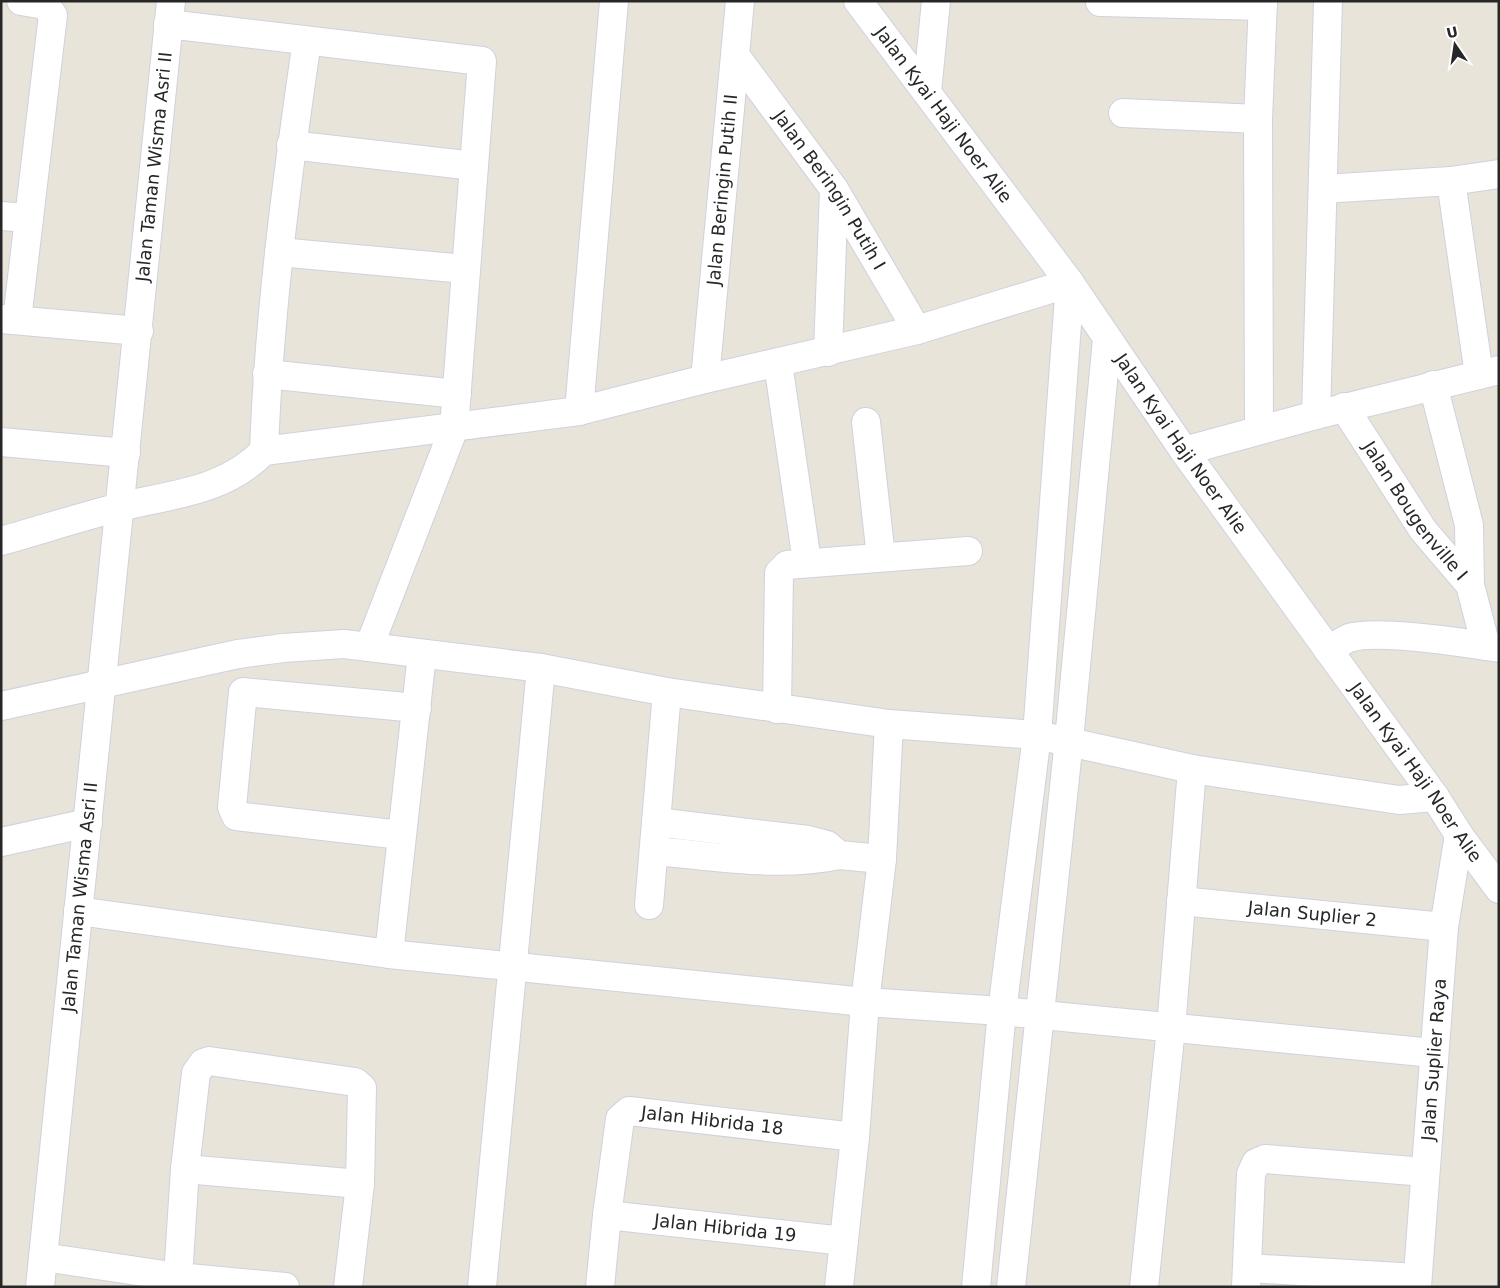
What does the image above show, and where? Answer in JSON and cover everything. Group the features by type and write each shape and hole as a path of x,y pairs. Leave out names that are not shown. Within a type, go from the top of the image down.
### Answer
{"street":[{"path":"21,1 45,5 53,15 29,218 9,319 139,331"},
{"path":"579,412 614,1"},
{"name":"Jalan Beringin Putih II","path":"705,379 740,1"},
{"name":"Jalan Kyai Haji Noer Alie","path":"858,1 1070,283 1184,451 1435,797 1459,835 1490,857 1499,889"},
{"path":"927,92 936,1"},
{"path":"1316,414 1328,1"},
{"path":"1100,2 1263,4 1258,119 1259,429"},
{"path":"170,13 307,41 482,61 454,428 369,647"},
{"name":"Jalan Taman Wisma Asri II","path":"40,1287 170,13"},
{"path":"264,451 267,374 279,252 291,145 307,41"},
{"name":"Jalan Beringin Putih I","path":"734,55 834,189 917,330"},
{"path":"1123,113 1258,119"},
{"path":"291,145 474,166"},
{"path":"1323,189 1451,181 1499,174"},
{"path":"1184,451 1316,414 1489,372 1451,181"},
{"path":"828,352 834,189"},
{"path":"1,216 29,218"},
{"path":"279,252 465,269"},
{"path":"1,541 120,507 187,493 218,482 248,467 264,451 579,412 705,379 917,330 1070,283 1037,735 1002,1011 976,1287"},
{"path":"1011,1287 1069,740 1108,339"},
{"path":"778,363 807,562"},
{"path":"267,374 457,394"},
{"path":"1433,385 1469,525 1470,585"},
{"name":"Jalan Bougenville I","path":"1344,407 1423,530 1470,585 1492,647"},
{"path":"866,422 881,557"},
{"path":"1,442 126,453"},
{"path":"777,709 779,573 787,565 968,551"},
{"path":"1328,650 1349,638 1364,636 1385,636 1492,647"},
{"path":"1,706 238,654 283,648 344,644 541,668 667,692 889,724 1037,735 1069,740 1192,768 1399,800 1435,797"},
{"path":"238,654 243,692 232,807 236,816 401,835"},
{"path":"389,954 422,654"},
{"path":"482,1287 511,965 541,668"},
{"path":"243,692 417,708"},
{"path":"649,905 667,692"},
{"path":"839,1287 855,1137 865,1002 882,859 889,724"},
{"path":"1144,1287 1171,1028 1192,768"},
{"path":"656,822 808,840 827,845 839,855"},
{"path":"1,842 88,823"},
{"name":"Jalan Suplier Raya","path":"1417,1282 1444,927 1459,835"},
{"path":"654,851 762,860 802,860 839,855 882,859"},
{"name":"Jalan Suplier 2","path":"1182,901 1444,927"},
{"path":"78,912 389,954 865,1002 1002,1011 1433,1053"},
{"path":"178,1277 185,1169 196,1073 203,1063 209,1061 359,1084 363,1094 360,1184 348,1287"},
{"name":"Jalan Hibrida 18","path":"600,1287 607,1215 620,1119 629,1111 855,1137"},
{"path":"1417,1282 1247,1277 1251,1174 1256,1163 1260,1160 1425,1172"},
{"path":"185,1169 360,1184"},
{"name":"Jalan Hibrida 19","path":"607,1215 844,1241"},
{"path":"43,1257 178,1277 285,1287"}]}
